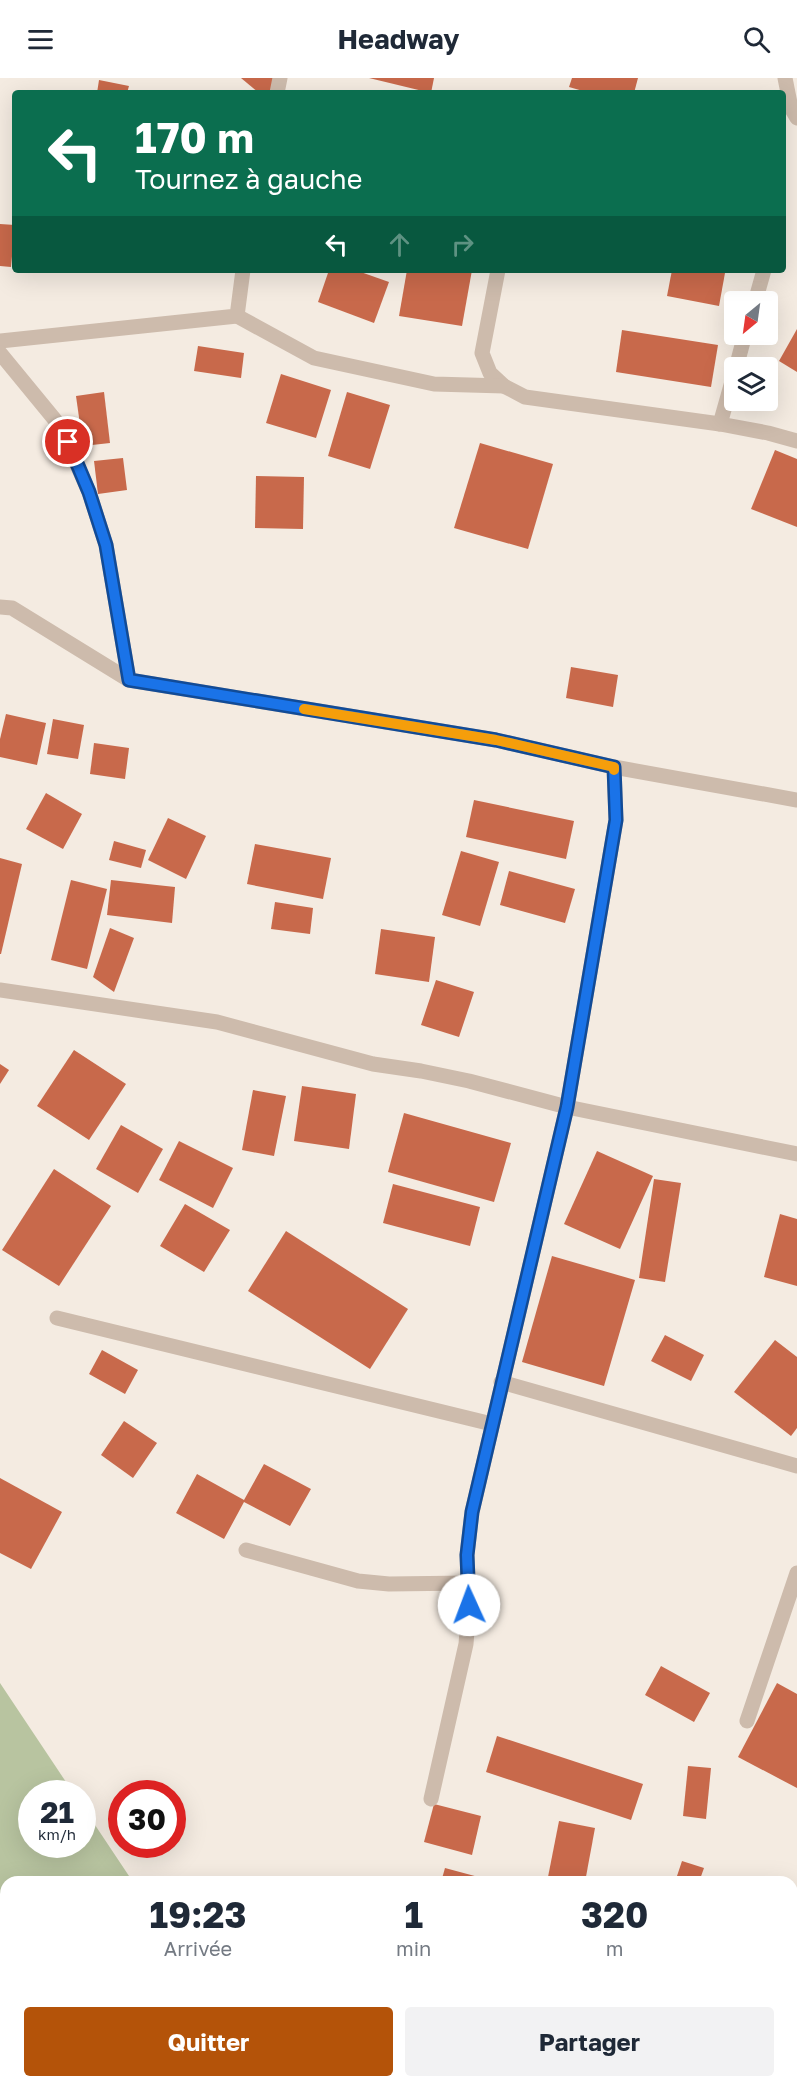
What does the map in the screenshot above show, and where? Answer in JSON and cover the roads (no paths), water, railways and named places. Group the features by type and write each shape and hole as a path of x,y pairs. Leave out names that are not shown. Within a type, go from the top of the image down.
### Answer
{"street":[{"path":"785,78 791,108 797,118"},
{"path":"237,316 243,273"},
{"path":"497,273 482,353 490,373 504,386 525,397 720,424 797,441"},
{"path":"758,291 763,273"},
{"path":"0,341 237,316 314,358 434,384 504,386"},
{"path":"0,353 60,426 89,492 106,545 129,680"},
{"path":"720,424 724,410"},
{"path":"0,607 12,608 129,680 496,740 614,767 797,800"},
{"path":"431,1799 466,1644 469,1605 467,1555 472,1512 567,1107 616,820 614,767"},
{"path":"0,990 217,1022 373,1064 469,1081 567,1107 797,1154"},
{"path":"57,1318 492,1424"},
{"path":"501,1382 797,1466"},
{"path":"246,1550 358,1581 389,1584 468,1582"},
{"path":"747,1721 797,1573"}]}
